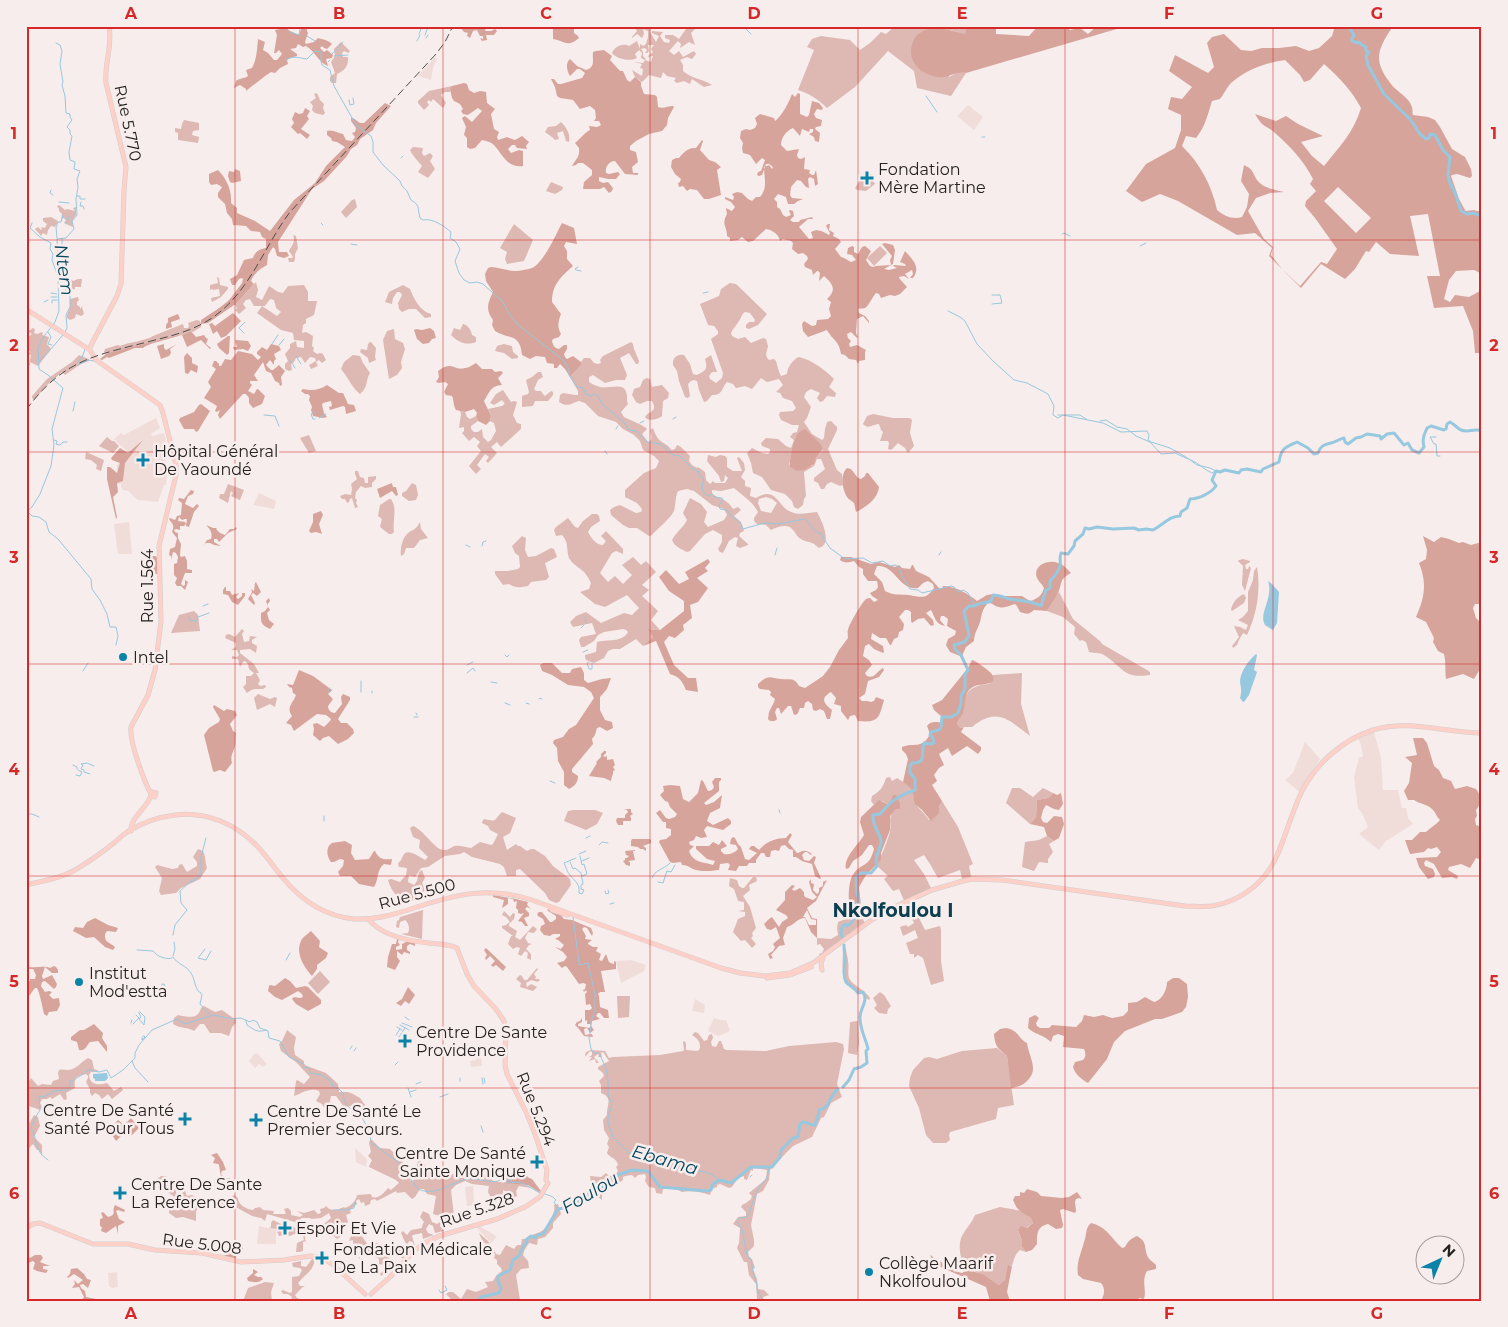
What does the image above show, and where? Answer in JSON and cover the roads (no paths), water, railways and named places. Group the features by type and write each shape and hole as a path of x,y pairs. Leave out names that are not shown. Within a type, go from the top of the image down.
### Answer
{"main road":[{"name":"Rue 5.770","path":"88,349 121,284 126,167 106,83 109,26"},
{"name":"Rue 1.564","path":"26,308 88,349 96,360 160,404 176,465 174,485 159,546 158,565 161,621 155,670 148,695 130,732 133,747 152,794 148,804 132,827"},
{"path":"814,965 822,970 823,957 876,917 892,908 963,882 992,881 1185,907 1211,908 1225,906 1248,894 1267,876 1281,852 1311,781 1331,756 1349,743 1374,732 1397,727 1429,728 1482,734"},
{"name":"Rue 5.500","path":"132,827 174,815 194,814 230,825 256,845 287,883 302,897 320,909 346,917 370,920 460,894 506,893 720,968 754,976 775,976 790,972 805,967 823,957"},
{"name":"Rue 5.500","path":"153,821 188,816 200,817 227,826 254,846 286,885 304,902 334,917 370,920 399,915 457,897 498,894 515,897 539,905 720,970 754,978 775,978 797,973 814,965 823,957"},
{"path":"26,885 71,872 88,862 132,827 153,821"},
{"name":"Rue 5.294","path":"370,920 382,931 404,939 421,943 448,945 456,948 466,974 474,986 496,1008 504,1021 506,1029 505,1065 507,1074 535,1134 546,1170 547,1181"},
{"name":"Rue 5.328","path":"368,1293 420,1244 434,1236 502,1215 531,1201 541,1193 547,1181"},
{"name":"Rue 5.008","path":"26,1227 32,1223 40,1222 88,1241 128,1242 155,1248 202,1252 241,1261 315,1255 329,1260 355,1285 368,1293"}],"water":[{"path":"1268,581 1279,592 1277,623 1273,630 1265,625 1263,620 1269,593"},
{"path":"1256,654 1254,670 1257,672 1249,695 1243,702 1240,698 1240,678 1245,666"},
{"path":"107,1073 108,1078 105,1081 95,1081 93,1078 93,1074"}],"waterway":[{"path":"290,32 299,35 300,29 296,26"},
{"path":"419,34 422,26"},
{"name":"Foulou","path":"1356,26 1350,29 1354,35 1352,41 1359,42 1366,47 1366,51 1369,52 1366,56 1368,65 1384,94 1410,119 1420,134 1426,139 1429,138 1430,134 1435,135 1443,150 1450,157 1448,175 1461,211 1467,214 1473,213 1482,216"},
{"path":"425,35 428,27"},
{"path":"746,29 751,34"},
{"path":"417,41 420,35"},
{"path":"307,36 315,41"},
{"path":"332,54 343,42"},
{"name":"Ntem","path":"56,43 60,45 62,51 60,64 66,113 70,114 72,120 67,127 72,136 69,152 70,160 75,162 74,169 80,171 77,179 77,215 72,221 74,229 66,238 57,239 58,256 64,258 63,265 70,294 70,307 66,315 67,328 65,332"},
{"path":"286,60 294,57 307,59 315,51 321,52 322,65 330,70 334,86 356,125 371,136 373,152 383,165 400,181 411,200 417,206 420,218 438,223 451,232 450,238 456,242 460,249 455,261 459,273 464,280 470,283 477,282 483,284 503,302 517,324 563,360 569,369 569,375 577,387 583,388 586,394 591,396 594,394 599,397 602,404 623,421 629,430 636,431 648,442 661,444 673,455 680,456 693,469 699,472 699,475 704,479 702,486 704,493 708,496 712,494 715,497 722,498 723,500 719,505 720,509 727,510 740,523 743,529 764,523 779,524 804,519 816,532 822,534 830,548 845,559 863,558 872,563 883,561 890,566 895,565 899,567 910,589 918,590 922,593 951,586 958,592 963,590 968,593 975,606"},
{"path":"334,56 348,55"},
{"path":"926,96 937,112"},
{"path":"349,100 350,105 354,104 353,98"},
{"path":"51,190 50,193 53,195"},
{"name":"Ntem","path":"77,196 80,196 80,199 85,199"},
{"path":"59,202 69,203"},
{"path":"81,202 80,206 83,206 84,209"},
{"path":"57,238 56,227 58,222 61,222 63,215"},
{"path":"65,219 70,216"},
{"path":"66,224 69,219"},
{"path":"27,511 32,507 40,494 51,466 54,445 52,429 63,388 39,369 38,347 55,322 59,311 58,277 52,260 51,243 40,237 30,228 32,223"},
{"path":"1062,234 1070,236"},
{"name":"Ntem","path":"62,238 62,245"},
{"path":"1140,246 1146,243"},
{"path":"351,244 357,245"},
{"path":"578,267 575,269 581,271"},
{"name":"Ntem","path":"65,288 66,294"},
{"path":"703,293 708,292"},
{"path":"51,293 57,294"},
{"path":"992,295 1000,295 1002,303 992,304"},
{"path":"51,297 57,297"},
{"path":"44,302 48,300"},
{"path":"52,303 52,300 57,300"},
{"path":"948,311 965,321 977,344 1014,380 1027,383 1048,394 1054,406 1053,415 1058,418 1063,415 1103,423 1121,432 1147,431 1149,435 1148,440 1151,442 1170,448 1197,465 1216,471"},
{"path":"244,333 239,328 245,322"},
{"path":"48,332 51,337 48,344 52,345"},
{"name":"Ntem","path":"39,362 63,335"},
{"path":"272,344 278,335"},
{"path":"279,345 284,339"},
{"path":"77,362 82,358 85,349"},
{"path":"296,356 301,364"},
{"path":"78,365 88,360 94,361"},
{"path":"290,360 295,368"},
{"path":"73,411 75,402"},
{"path":"315,412 311,414 313,419 315,419"},
{"path":"319,418 326,414"},
{"path":"264,415 275,416 279,426"},
{"path":"1058,415 1080,415 1086,419"},
{"path":"1100,421 1106,420 1117,427 1127,429 1136,436 1150,442 1161,454 1175,453 1188,459"},
{"path":"640,423 644,421"},
{"name":"Foulou","path":"842,937 842,927 845,924 847,926 850,924 854,918 859,900 856,877 861,873 871,873 877,866 876,862 881,842 873,815 880,814 895,799 915,790 915,779 910,773 910,766 912,763 917,763 922,759 924,743 934,743 930,735 931,732 939,730 942,717 951,717 958,713 961,696 965,689 965,674 968,670 954,645 965,642 969,635 964,611 969,606 991,601 993,595 1041,606 1046,590 1050,588 1050,581 1060,566 1061,553 1068,554 1075,541 1083,534 1085,528 1153,530 1169,519 1180,516 1181,512 1187,508 1190,499 1201,497 1214,489 1216,486 1212,480 1216,471 1225,470 1239,473 1241,470 1247,469 1261,472 1263,469 1279,462 1281,454 1285,449 1297,442 1314,454 1318,453 1323,446 1342,438 1348,444 1356,438 1367,434 1380,436 1381,439 1387,434 1394,433 1404,445 1408,443 1412,450 1419,453 1424,447 1423,442 1427,428 1431,426 1444,430 1450,422 1464,431 1482,431"},
{"path":"1436,437 1430,437 1434,444 1436,444 1437,456 1440,456"},
{"path":"54,440 57,441 56,444 60,445 63,442 67,442"},
{"path":"1191,460 1209,472 1215,471"},
{"path":"26,510 32,516 39,517 46,522 49,532 58,539 91,579 92,589 107,614 110,627 116,627 118,636 116,645"},
{"path":"482,546 483,542 486,541"},
{"path":"466,545 470,547"},
{"path":"775,555 777,548"},
{"path":"203,606 208,604"},
{"path":"189,617 190,620 197,621 198,617 209,613"},
{"path":"585,617 586,623"},
{"path":"581,628 584,625"},
{"path":"583,652 588,650"},
{"path":"505,655 507,657 509,655"},
{"path":"467,665 473,662"},
{"path":"589,662 587,663 589,669 592,669 592,663"},
{"path":"83,671 88,663"},
{"path":"467,673 473,668 475,671"},
{"path":"361,681 361,692"},
{"path":"491,682 497,683"},
{"path":"505,703 510,705"},
{"path":"90,774 81,769 83,765 81,764 87,763 94,766"},
{"path":"73,765 77,769"},
{"path":"76,775 80,776 82,772 78,770"},
{"path":"550,781 555,783"},
{"path":"26,814 39,817"},
{"path":"324,816 324,821"},
{"path":"586,838 590,836"},
{"path":"173,935 175,925 187,910 181,903 180,891 201,875 201,857 206,838"},
{"path":"599,845 602,842 608,843"},
{"path":"579,854 586,851"},
{"path":"580,856 587,874 582,876"},
{"path":"570,862 573,869 575,868 581,873 583,884 581,889 584,890 582,894 579,893 578,885 564,863 576,858"},
{"path":"582,861 589,858"},
{"path":"652,878 655,873 670,863"},
{"path":"658,882 663,883 667,871 671,872 675,865"},
{"path":"605,891 606,894 609,893 608,890"},
{"path":"610,904 614,903"},
{"name":"Ebama","path":"573,917 579,965 588,963 595,995 595,1011 591,1021 589,1038 591,1049 594,1053 599,1053 606,1068 608,1094 612,1105 608,1123 613,1137 629,1153 641,1151 658,1161 705,1172 719,1180"},
{"path":"173,956 174,942"},
{"name":"Foulou","path":"843,1087 854,1069 867,1063 866,1051 868,1049 860,1022 865,996 863,992 858,993 846,982 844,974 844,945"},
{"path":"205,949 198,958 206,960 211,951"},
{"path":"137,950 153,951 155,953"},
{"path":"155,953 163,958 172,958"},
{"path":"286,960 290,953"},
{"path":"173,957 192,975 199,992"},
{"path":"163,984 165,985 162,990 160,989 163,984"},
{"path":"200,992 202,995 200,1004 210,1015"},
{"path":"140,1012 145,1017 144,1025 139,1019 141,1017 140,1012"},
{"path":"133,1024 139,1018 136,1015"},
{"path":"26,1134 40,1110 39,1096 44,1097 54,1091 67,1090 70,1087 70,1081 73,1081 88,1070 99,1072 107,1070 111,1078 123,1070 135,1058 139,1045 152,1030 177,1019 185,1024 213,1015 232,1019 241,1018 250,1022 253,1020 257,1022 260,1028 268,1031 269,1038 280,1041 289,1057 304,1064 303,1067 309,1068 310,1073 322,1075 332,1082 333,1087 343,1093 349,1107 364,1121 372,1143 398,1162 418,1189 424,1191 436,1190 467,1179 518,1182 552,1197 556,1200 554,1202 558,1209"},
{"path":"405,1017 409,1020"},
{"path":"246,1021 247,1025 256,1030 266,1030"},
{"path":"402,1023 412,1027"},
{"path":"400,1025 409,1030"},
{"path":"397,1027 402,1030"},
{"path":"399,1037 405,1028"},
{"path":"396,1035 400,1029"},
{"path":"144,1036 145,1037 142,1040 142,1038 144,1036"},
{"path":"132,1061 135,1068 148,1082"},
{"path":"395,1065 398,1062"},
{"path":"482,1078 483,1084"},
{"path":"484,1078 485,1083"},
{"path":"416,1084 421,1082"},
{"path":"408,1088 411,1097"},
{"name":"Foulou","path":"478,1301 481,1297 499,1293 501,1288 498,1276 510,1270 513,1260 519,1256 527,1242 526,1240 531,1236 535,1238 537,1235 543,1234 558,1209 564,1208 598,1190 615,1176 632,1170 648,1171 660,1187 707,1191 711,1190 712,1185 719,1180 731,1183 751,1167 772,1167 780,1157 781,1150 793,1138 798,1137 800,1124 803,1122 815,1125 819,1110 826,1107 838,1089"},
{"path":"410,1092 416,1090"},
{"path":"440,1097 448,1094"},
{"path":"352,1112 355,1115"},
{"path":"481,1126 483,1132"},
{"path":"31,1129 40,1152 48,1160"},
{"path":"382,1132 386,1135"},
{"path":"763,1301 757,1289 751,1259 747,1255 742,1229 737,1221 740,1218 747,1217 756,1193 766,1179 769,1168"},
{"path":"503,1180 511,1180 512,1182"},
{"path":"339,1210 354,1208 355,1202"},
{"path":"333,1210 339,1210"},
{"name":"Foulou","path":"552,1219 557,1211"},
{"path":"439,1290 441,1293 447,1290 445,1286"}],"railway":[{"path":"26,410 54,379 83,361 184,332 212,318 225,307 246,283 290,212 436,54 453,26"}],"place":[{"name":"Fondation Mère Martine","path":"867,178"},
{"name":"Hôpital Général De Yaoundé","path":"143,460"},
{"name":"Intel","path":"123,657"},
{"name":"Institut Mod'estta","path":"79,982"},
{"name":"Centre De Sante Providence","path":"405,1041"},
{"name":"Centre De Santé Santé Pour Tous","path":"185,1119"},
{"name":"Centre De Santé Le Premier Secours.","path":"256,1120"},
{"name":"Centre De Santé Sainte Monique","path":"537,1162"},
{"name":"Centre De Sante La Reference","path":"120,1193"},
{"name":"Espoir Et Vie","path":"285,1228"},
{"name":"Fondation Médicale De La Paix","path":"322,1258"},
{"name":"Collège Maarif Nkolfoulou","path":"869,1272"}],"district":[{"name":"Nkolfoulou I","path":"893,910"}]}
